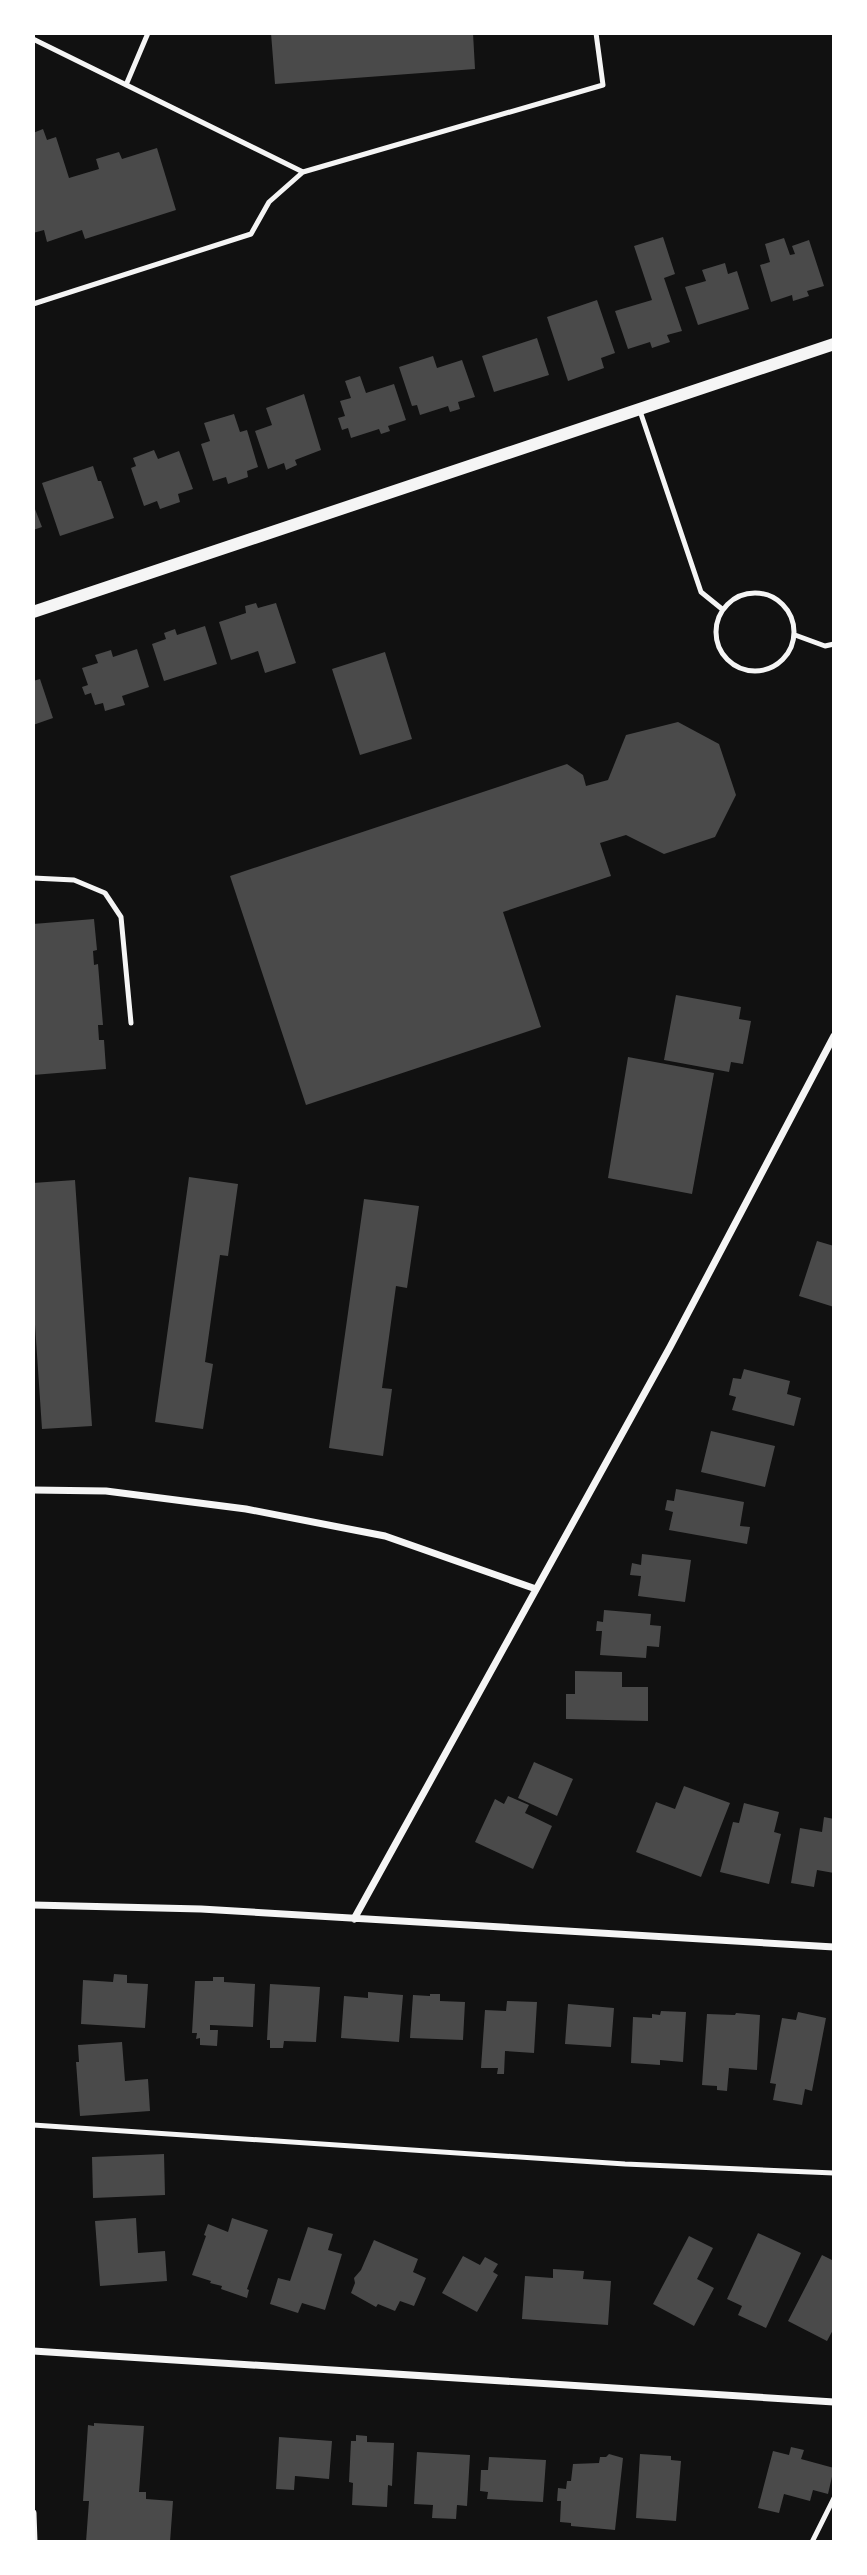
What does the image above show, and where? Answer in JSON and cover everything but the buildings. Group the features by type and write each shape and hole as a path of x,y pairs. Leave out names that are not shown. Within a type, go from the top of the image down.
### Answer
{"street":[{"path":"33,612 834,344"},
{"path":"354,1919 676,1335 834,1036"},
{"path":"33,1490 106,1491 246,1509 385,1536 536,1589"},
{"path":"33,1905 201,1909 834,1947"},
{"path":"33,2350 834,2402"},
{"path":"33,2513 34,2542"}],"lane":[{"path":"126,85 148,33"},
{"path":"33,304 251,234 269,202 303,173 603,85 596,33"},
{"path":"33,39 303,173"},
{"path":"639,408 701,592 722,609"},
{"path":"759,592 778,599 792,615 795,635 788,655 772,668 752,671 732,665 719,649 715,628 722,609 738,595 759,592"},
{"path":"795,635 825,646 834,644"},
{"path":"33,878 74,880 105,893 121,917 131,1023"},
{"path":"33,2125 625,2164 834,2173"},
{"path":"813,2542 834,2498"}]}
